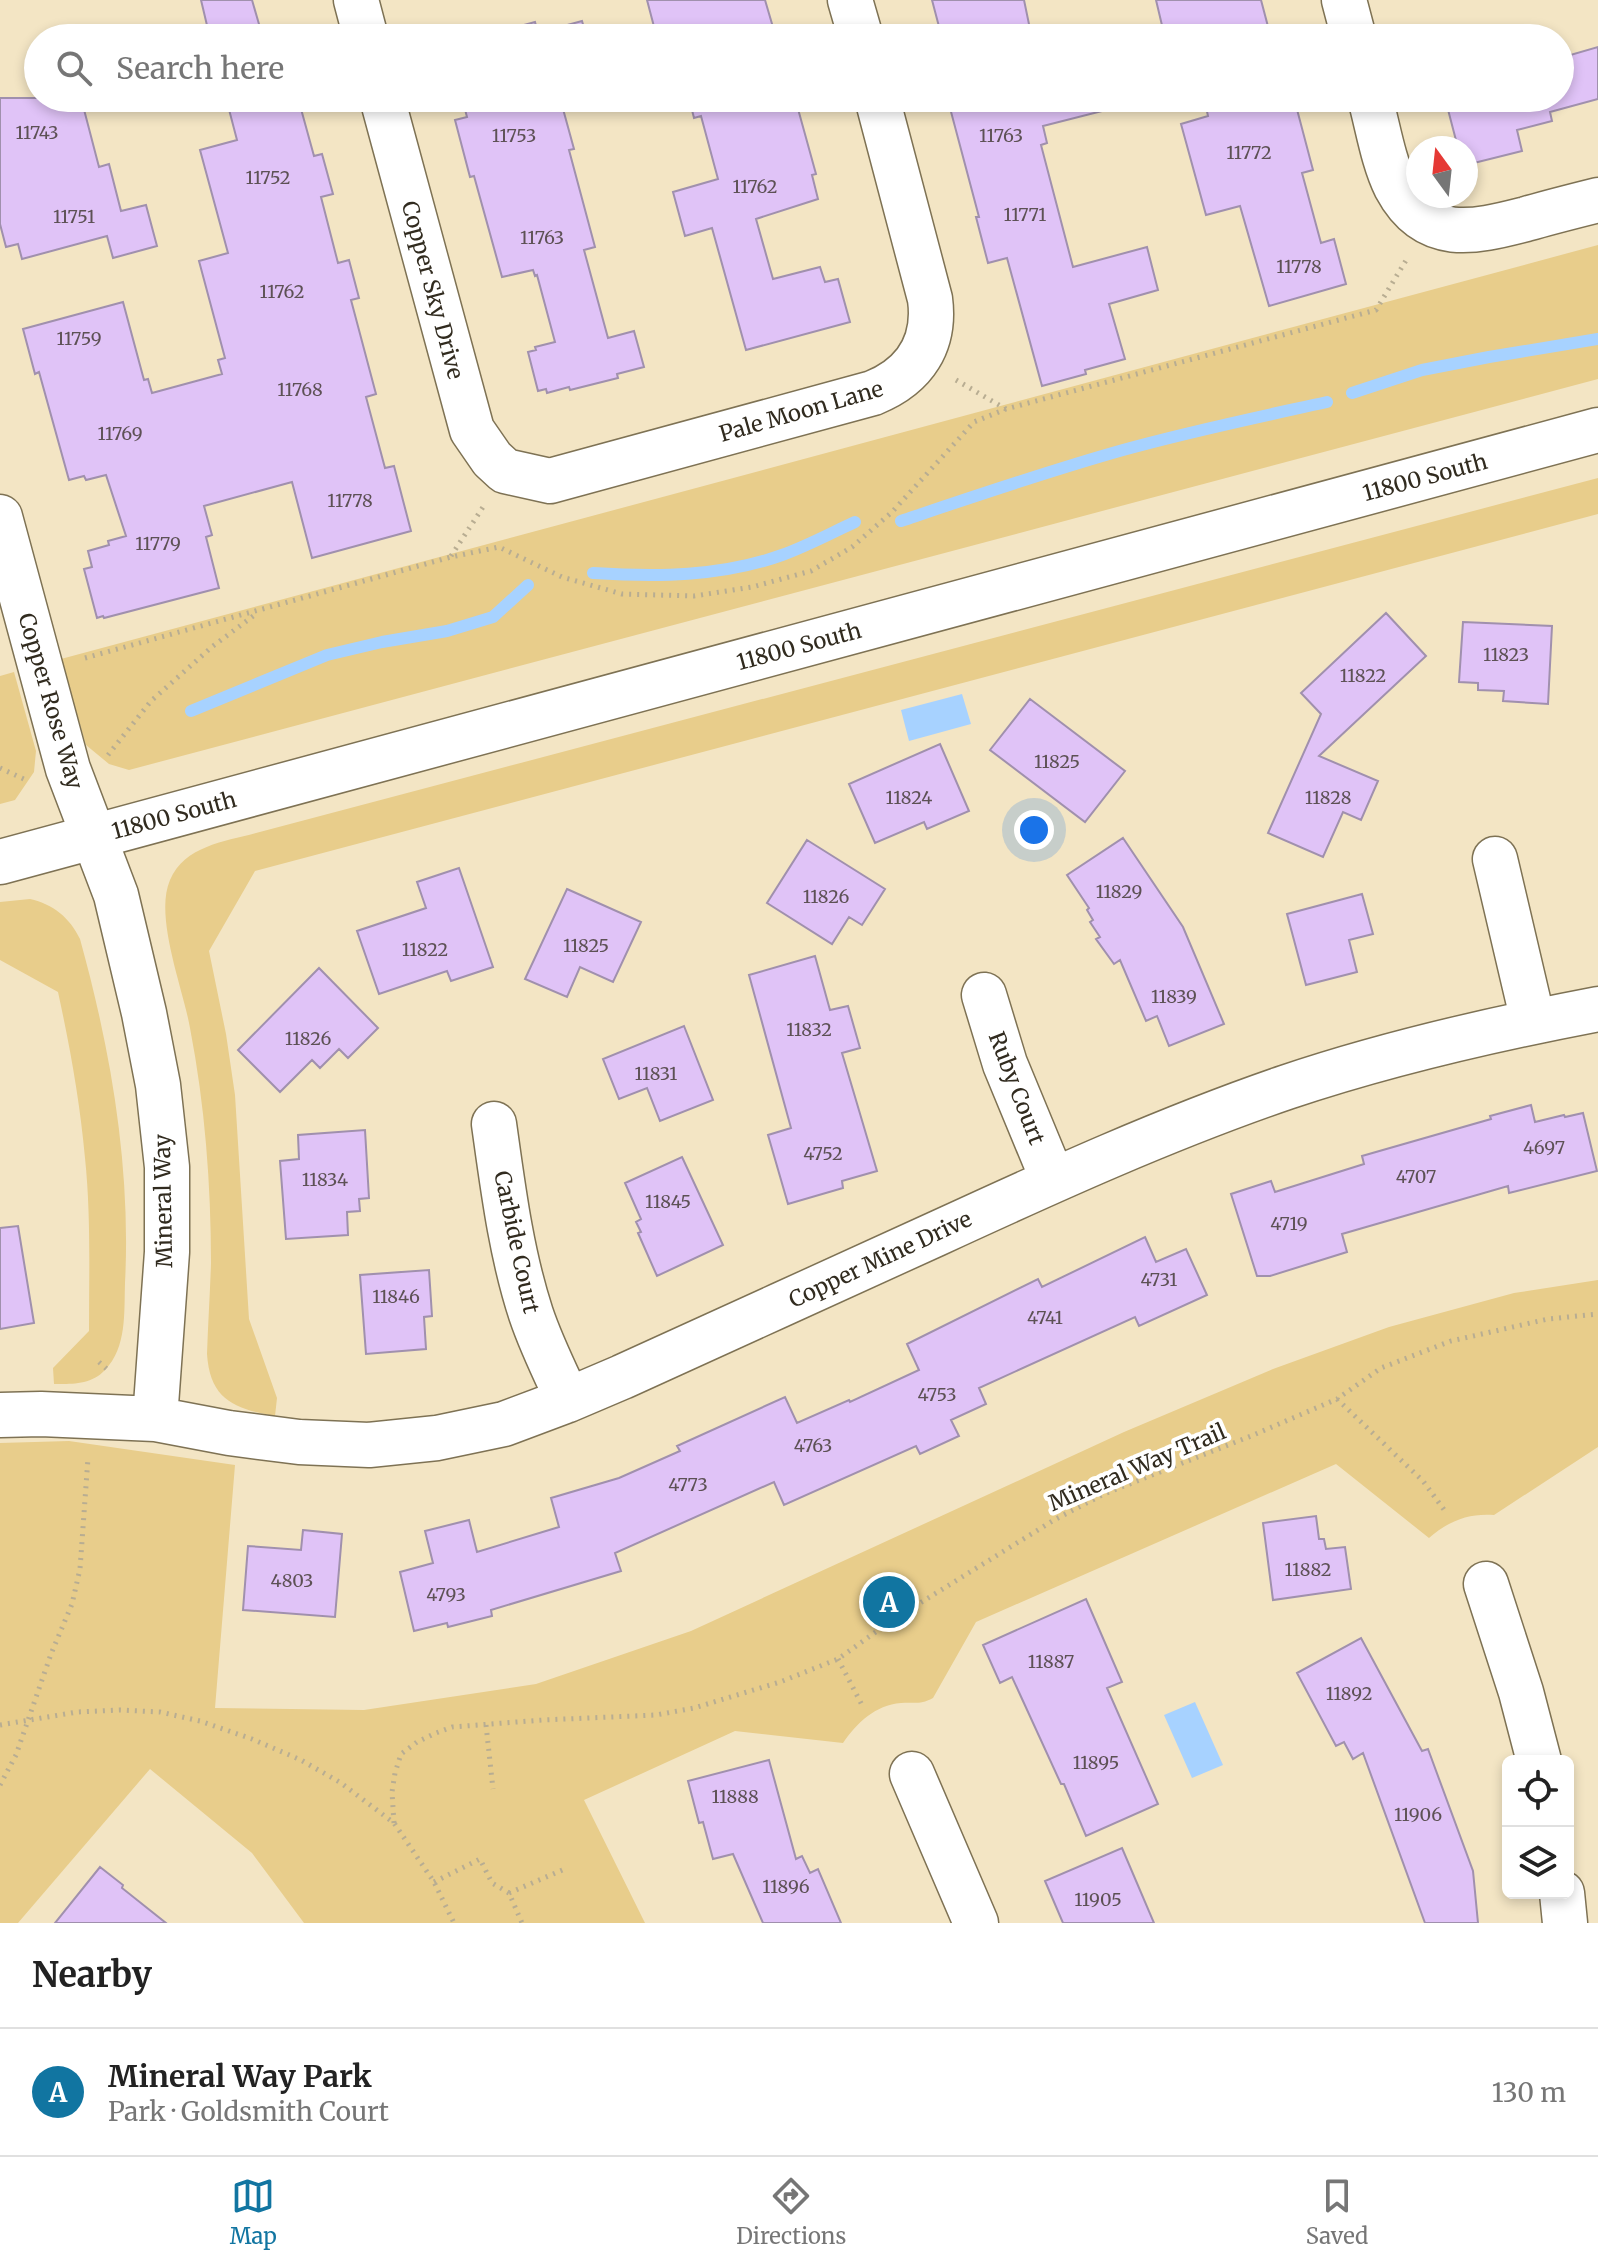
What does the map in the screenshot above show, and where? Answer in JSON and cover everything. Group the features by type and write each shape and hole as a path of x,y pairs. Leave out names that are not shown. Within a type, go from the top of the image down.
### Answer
{"street":[{"path":"356,0 362,24"},
{"path":"850,0 857,24"},
{"path":"1344,0 1350,24"},
{"name":"Copper Sky Drive","path":"386,112 467,414 481,445 492,459 497,485"},
{"name":"Pale Moon Lane","path":"497,485 550,481 873,393 900,380 911,370 927,344 932,314 881,112"},
{"path":"1374,112 1394,183 1415,211 1443,228 1475,231 1598,200"},
{"name":"11800 South","path":"0,862 1598,430"},
{"name":"Copper Rose Way","path":"0,517 68,769 94,837"},
{"name":"Mineral Way","path":"94,837 118,904 144,1013 158,1085 167,1167 167,1252 155,1419"},
{"path":"1495,859 1533,1021"},
{"name":"Ruby Court","path":"984,995 1005,1064 1053,1180"},
{"name":"Copper Mine Drive","path":"155,1419 299,1442 369,1445 437,1438 490,1427 568,1400 1053,1180 1169,1131 1288,1087 1410,1051 1533,1021 1598,1009"},
{"name":"Carbide Court","path":"494,1124 518,1267 532,1315 568,1400"},
{"path":"0,1415 155,1419"},
{"path":"1486,1584 1521,1692 1537,1755"},
{"path":"912,1774 976,1923"},
{"path":"1563,1899 1565,1923"}],"path":[{"path":"85,658 451,557 499,547 562,577 622,594 694,596 767,583 811,571 852,547 892,512 974,422 1006,409 1376,310 1412,250"},
{"path":"945,373 1006,409"},
{"path":"451,557 497,485"},
{"path":"105,759 151,701 213,646 260,611"},
{"path":"0,768 29,781"},
{"name":"Mineral Way Trail","path":"394,1823 392,1792 401,1754 417,1742 452,1727 656,1715 694,1708 768,1686 838,1659 891,1621 1054,1520 1104,1494 1337,1399 1381,1368 1451,1341 1548,1319 1598,1314"},
{"path":"99,1362 109,1371"},
{"path":"1337,1399 1423,1481 1445,1511"},
{"path":"0,1785 16,1755 72,1604 80,1569 88,1455"},
{"path":"838,1659 862,1705"},
{"path":"0,1725 77,1712 160,1712 200,1721 301,1760 341,1783 394,1823 434,1882 454,1923"},
{"path":"486,1725 493,1789"},
{"path":"434,1882 480,1859 492,1883 509,1893 522,1923"},
{"path":"509,1893 567,1868"}],"shaded area":[{"path":"1598,245 1598,379 129,770 109,764 86,745 61,659"},
{"path":"1598,478 1598,514 255,871 209,951 235,1095 249,1319 277,1398 275,1416 248,1410 227,1400 219,1392 209,1370 207,1354 211,1233 203,1116 190,1028 171,953 165,913 170,880 185,860 195,853 231,839"},
{"path":"14,672 36,751 34,772 15,800 0,804 0,676"},
{"path":"30,899 60,913 80,939 101,1024 122,1153 126,1240 121,1340 112,1361 100,1375 74,1384 54,1384 53,1368 89,1331 87,1179 70,1054 58,992 0,960 0,902"},
{"path":"1598,1280 1598,1447 1494,1515 1459,1519 1429,1538 1336,1464 976,1622 933,1698 892,1704 875,1711 843,1743 735,1731 584,1800 645,1923 304,1923 252,1853 150,1769 18,1923 0,1923 0,1443 69,1441 235,1465 215,1708 364,1710 536,1684 691,1631 1124,1432 1273,1369 1389,1327 1514,1293"}],"water":[{"path":"962,694 971,724 909,741 901,710"},
{"path":"1195,1702 1223,1765 1192,1778 1164,1715"}],"building":[{"path":"201,0 252,0 259,24 207,24"},
{"path":"647,0 765,0 772,24 653,24"},
{"path":"932,0 1024,0 1029,24 938,24"},
{"path":"1156,0 1261,0 1267,24 1162,24"},
{"path":"1598,47 1598,99 1574,106 1574,54"},
{"path":"0,98 24,98 24,112 85,112 99,167 109,164 121,211 146,205 157,246 113,258 107,236 22,259 18,244 6,247 0,224"},
{"path":"230,112 302,112 314,156 322,154 333,194 321,197 338,263 349,260 359,298 351,300 376,394 366,397 385,468 394,466 411,531 312,558 292,482 204,506 212,535 206,537 219,588 97,618 84,569 92,567 88,551 126,536 106,475 69,480 39,372 35,374 23,329 123,302 144,380 148,379 152,393 222,374 218,360 225,358 199,261 228,253 200,150 237,140"},
{"path":"466,112 564,112 574,149 569,150 595,247 584,250 608,338 634,331 644,367 617,374 618,378 570,390 569,387 547,393 546,389 538,391 528,352 555,342 533,270 502,277 455,120 467,117"},
{"path":"692,112 799,112 816,174 812,175 818,199 756,219 773,279 820,267 825,282 838,279 850,322 746,350 712,228 685,236 673,192 718,179 701,116 694,118"},
{"path":"951,112 1098,112 1043,126 1047,143 1041,145 1073,267 1147,247 1158,290 1109,304 1125,359 1042,386 1007,258 988,263 976,217 979,217"},
{"path":"1207,112 1298,112 1313,170 1302,173 1321,243 1334,239 1346,284 1269,306 1240,206 1206,215 1181,124 1208,116"},
{"path":"1449,112 1550,112 1552,121 1517,130 1522,151 1478,162 1478,136 1455,136"},
{"path":"1386,613 1426,656 1319,756 1378,781 1361,820 1343,812 1323,857 1268,833 1321,714 1301,693"},
{"path":"1463,622 1552,626 1548,704 1503,701 1504,691 1478,690 1478,683 1459,682"},
{"path":"1030,699 1125,771 1085,822 990,750"},
{"path":"940,744 969,811 927,829 924,822 875,843 849,784"},
{"path":"1123,838 1183,927 1224,1024 1169,1046 1157,1016 1146,1021 1120,960 1114,964 1096,939 1100,937 1090,922 1093,920 1087,910 1089,908 1067,875"},
{"path":"807,840 885,889 862,925 849,917 832,944 767,903"},
{"path":"459,868 493,967 451,981 447,971 379,994 357,931 426,908 417,882"},
{"path":"567,889 641,922 613,982 580,967 567,997 525,979"},
{"path":"1362,894 1373,934 1349,940 1357,972 1306,985 1287,914"},
{"path":"815,956 830,1010 848,1006 860,1048 842,1053 877,1171 842,1181 843,1188 788,1204 768,1135 791,1128 749,975"},
{"path":"319,968 378,1028 348,1058 339,1049 320,1068 312,1060 280,1092 238,1050"},
{"path":"684,1026 713,1100 660,1121 647,1088 619,1099 603,1059"},
{"path":"1531,1105 1535,1122 1583,1113 1597,1171 1509,1193 1508,1186 1342,1234 1347,1252 1270,1276 1257,1276 1231,1194 1271,1181 1275,1192 1364,1164 1362,1156"},
{"path":"365,1130 369,1198 359,1199 360,1211 347,1212 348,1235 286,1239 280,1161 299,1159 298,1135"},
{"path":"682,1157 723,1245 657,1276 638,1233 641,1232 636,1222 641,1219 625,1183"},
{"path":"18,1226 34,1323 0,1329 0,1228"},
{"path":"1145,1237 1156,1262 1186,1249 1207,1295 1139,1326 1135,1317 979,1388 986,1404 951,1420 959,1436 920,1454 916,1446 784,1505 774,1482 615,1553 621,1571 491,1610 492,1616 448,1627 447,1623 414,1631 400,1572 433,1563 425,1531 469,1520 477,1552 559,1527 551,1498 619,1478 680,1451 677,1446 785,1397 797,1423 850,1402 919,1370 907,1344 1038,1279 1042,1287"},
{"path":"429,1270 432,1316 424,1317 426,1349 366,1354 360,1275"},
{"path":"1316,1516 1319,1539 1324,1539 1326,1549 1345,1547 1351,1589 1273,1600 1263,1523"},
{"path":"303,1530 342,1534 335,1617 243,1610 248,1546 301,1550"},
{"path":"1086,1599 1122,1682 1107,1688 1158,1804 1086,1836 1012,1677 1000,1683 983,1645"},
{"path":"1361,1638 1422,1751 1428,1749 1473,1871 1478,1923 1425,1923 1363,1753 1353,1759 1344,1742 1336,1746 1297,1673"},
{"path":"769,1760 796,1859 802,1856 810,1873 818,1869 841,1923 763,1923 733,1854 713,1859 688,1781"},
{"path":"1122,1848 1154,1923 1063,1923 1045,1881"},
{"path":"100,1867 123,1885 122,1888 166,1923 55,1923"}],"waterway":[{"path":"1352,393 1422,370 1598,339"},
{"path":"901,521 1123,450 1327,402"},
{"path":"593,573 664,575 736,568 791,551 855,522"},
{"path":"191,711 327,655 447,631 493,617 528,585"}],"place":[{"name":"Mineral Way Park","path":"889,1602"}]}
